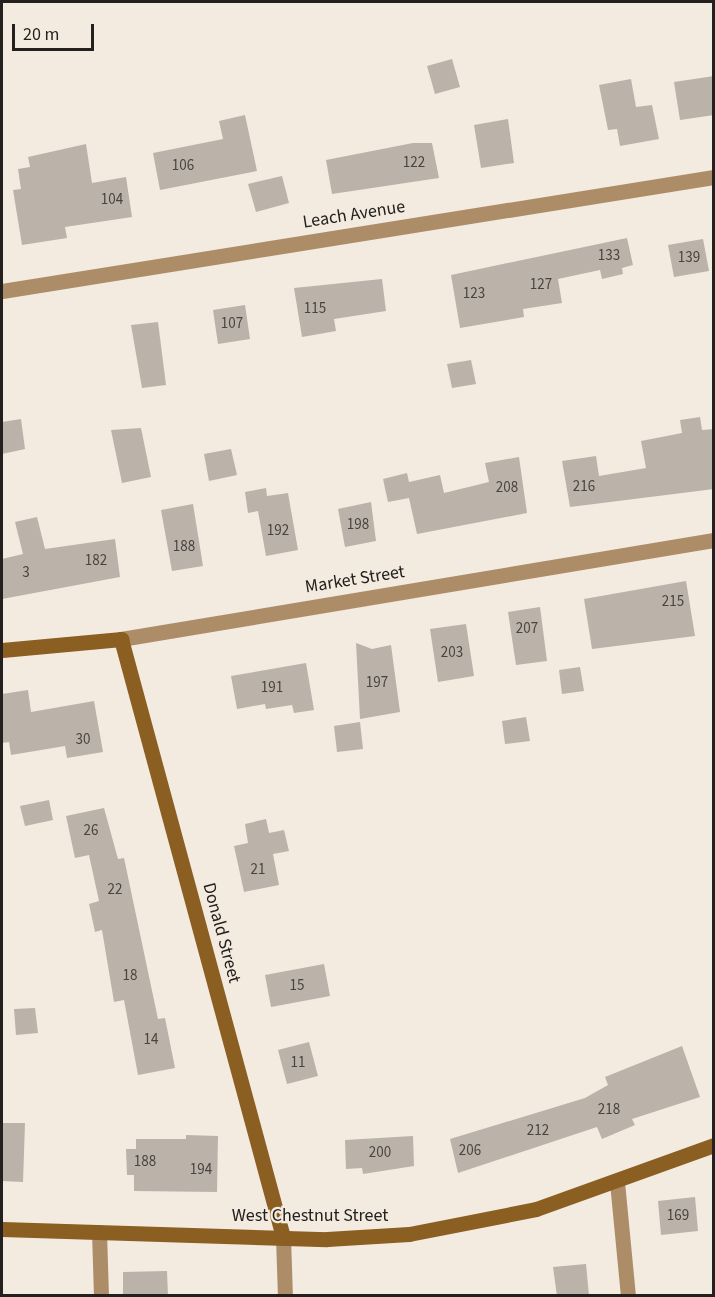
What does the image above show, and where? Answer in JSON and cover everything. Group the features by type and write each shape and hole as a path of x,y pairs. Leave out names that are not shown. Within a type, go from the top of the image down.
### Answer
{"main road":[{"name":"Market Street","path":"2,650 121,639"},
{"name":"Donald Street","path":"121,639 284,1237"},
{"name":"West Chestnut Street","path":"2,1229 370,1238 451,1228 536,1209 617,1182 714,1145"}],"street":[{"name":"Leach Avenue","path":"2,291 714,177"},
{"name":"Market Street","path":"121,639 714,540"},
{"path":"617,1182 628,1296"},
{"path":"99,1232 101,1296"},
{"path":"284,1237 285,1296"}],"building":[{"path":"452,59 460,87 435,94 427,66"},
{"path":"714,76 714,115 680,120 674,82"},
{"path":"631,79 636,107 652,105 659,139 620,146 617,129 608,130 599,85"},
{"path":"245,115 257,171 160,190 153,153 223,139 219,121"},
{"path":"508,119 514,163 481,168 474,125"},
{"path":"413,143 432,143 439,178 332,194 326,160"},
{"path":"86,144 92,183 126,177 132,217 65,227 67,238 22,245 13,190 21,189 18,169 30,167 28,157"},
{"path":"282,176 289,203 256,212 248,184"},
{"path":"627,238 633,265 622,268 623,274 602,279 600,270 558,279 562,303 523,309 524,317 460,328 451,275"},
{"path":"703,239 709,271 674,277 668,245"},
{"path":"382,279 386,311 334,319 336,331 302,337 294,288"},
{"path":"245,305 250,339 218,344 213,310"},
{"path":"158,322 166,385 142,388 131,325"},
{"path":"471,360 476,384 452,388 447,364"},
{"path":"700,417 702,430 714,429 714,489 570,507 562,461 596,456 599,476 646,468 641,441 682,433 680,420"},
{"path":"21,419 25,449 2,454 2,422"},
{"path":"141,428 151,477 122,483 111,430"},
{"path":"231,449 237,475 209,481 204,454"},
{"path":"519,457 527,513 417,534 409,498 388,502 383,479 407,473 409,482 440,475 444,493 489,482 485,463"},
{"path":"266,488 267,496 288,493 298,550 266,556 258,511 248,513 245,492"},
{"path":"371,502 376,541 345,547 338,509"},
{"path":"193,504 203,566 172,571 161,510"},
{"path":"37,517 45,549 115,539 120,577 2,599 2,559 23,554 15,522"},
{"path":"686,581 695,636 592,649 584,599"},
{"path":"540,607 547,661 516,665 508,612"},
{"path":"466,624 474,676 438,682 430,629"},
{"path":"356,643 372,649 391,645 400,712 360,719"},
{"path":"306,663 314,710 294,713 292,705 266,709 265,704 237,709 231,676"},
{"path":"580,667 584,691 562,694 559,670"},
{"path":"28,690 31,712 94,701 103,752 67,758 65,746 11,755 9,742 2,743 2,694"},
{"path":"526,717 530,741 505,744 502,721"},
{"path":"360,722 363,749 337,752 334,726"},
{"path":"49,800 53,820 25,826 20,806"},
{"path":"104,808 118,859 124,858 158,1019 165,1018 175,1068 138,1075 124,1000 114,1002 102,930 95,932 89,904 99,901 89,855 75,858 66,816"},
{"path":"266,819 269,833 284,830 289,851 273,854 279,885 244,892 234,846 248,843 245,824"},
{"path":"324,964 330,996 271,1007 265,975"},
{"path":"35,1008 38,1033 16,1035 14,1009"},
{"path":"309,1042 318,1076 287,1084 278,1050"},
{"path":"682,1046 700,1097 632,1119 635,1125 602,1139 597,1127 458,1173 450,1139 585,1098 608,1085 605,1077"},
{"path":"2,1123 25,1123 23,1182 2,1181"},
{"path":"186,1135 218,1136 217,1192 134,1191 134,1175 127,1175 126,1149 136,1149 136,1139 186,1139"},
{"path":"413,1136 414,1166 363,1174 362,1168 346,1169 345,1140"},
{"path":"695,1197 698,1231 661,1235 658,1201"},
{"path":"586,1264 589,1296 557,1296 553,1267"},
{"path":"167,1271 168,1296 123,1296 123,1272"}]}
